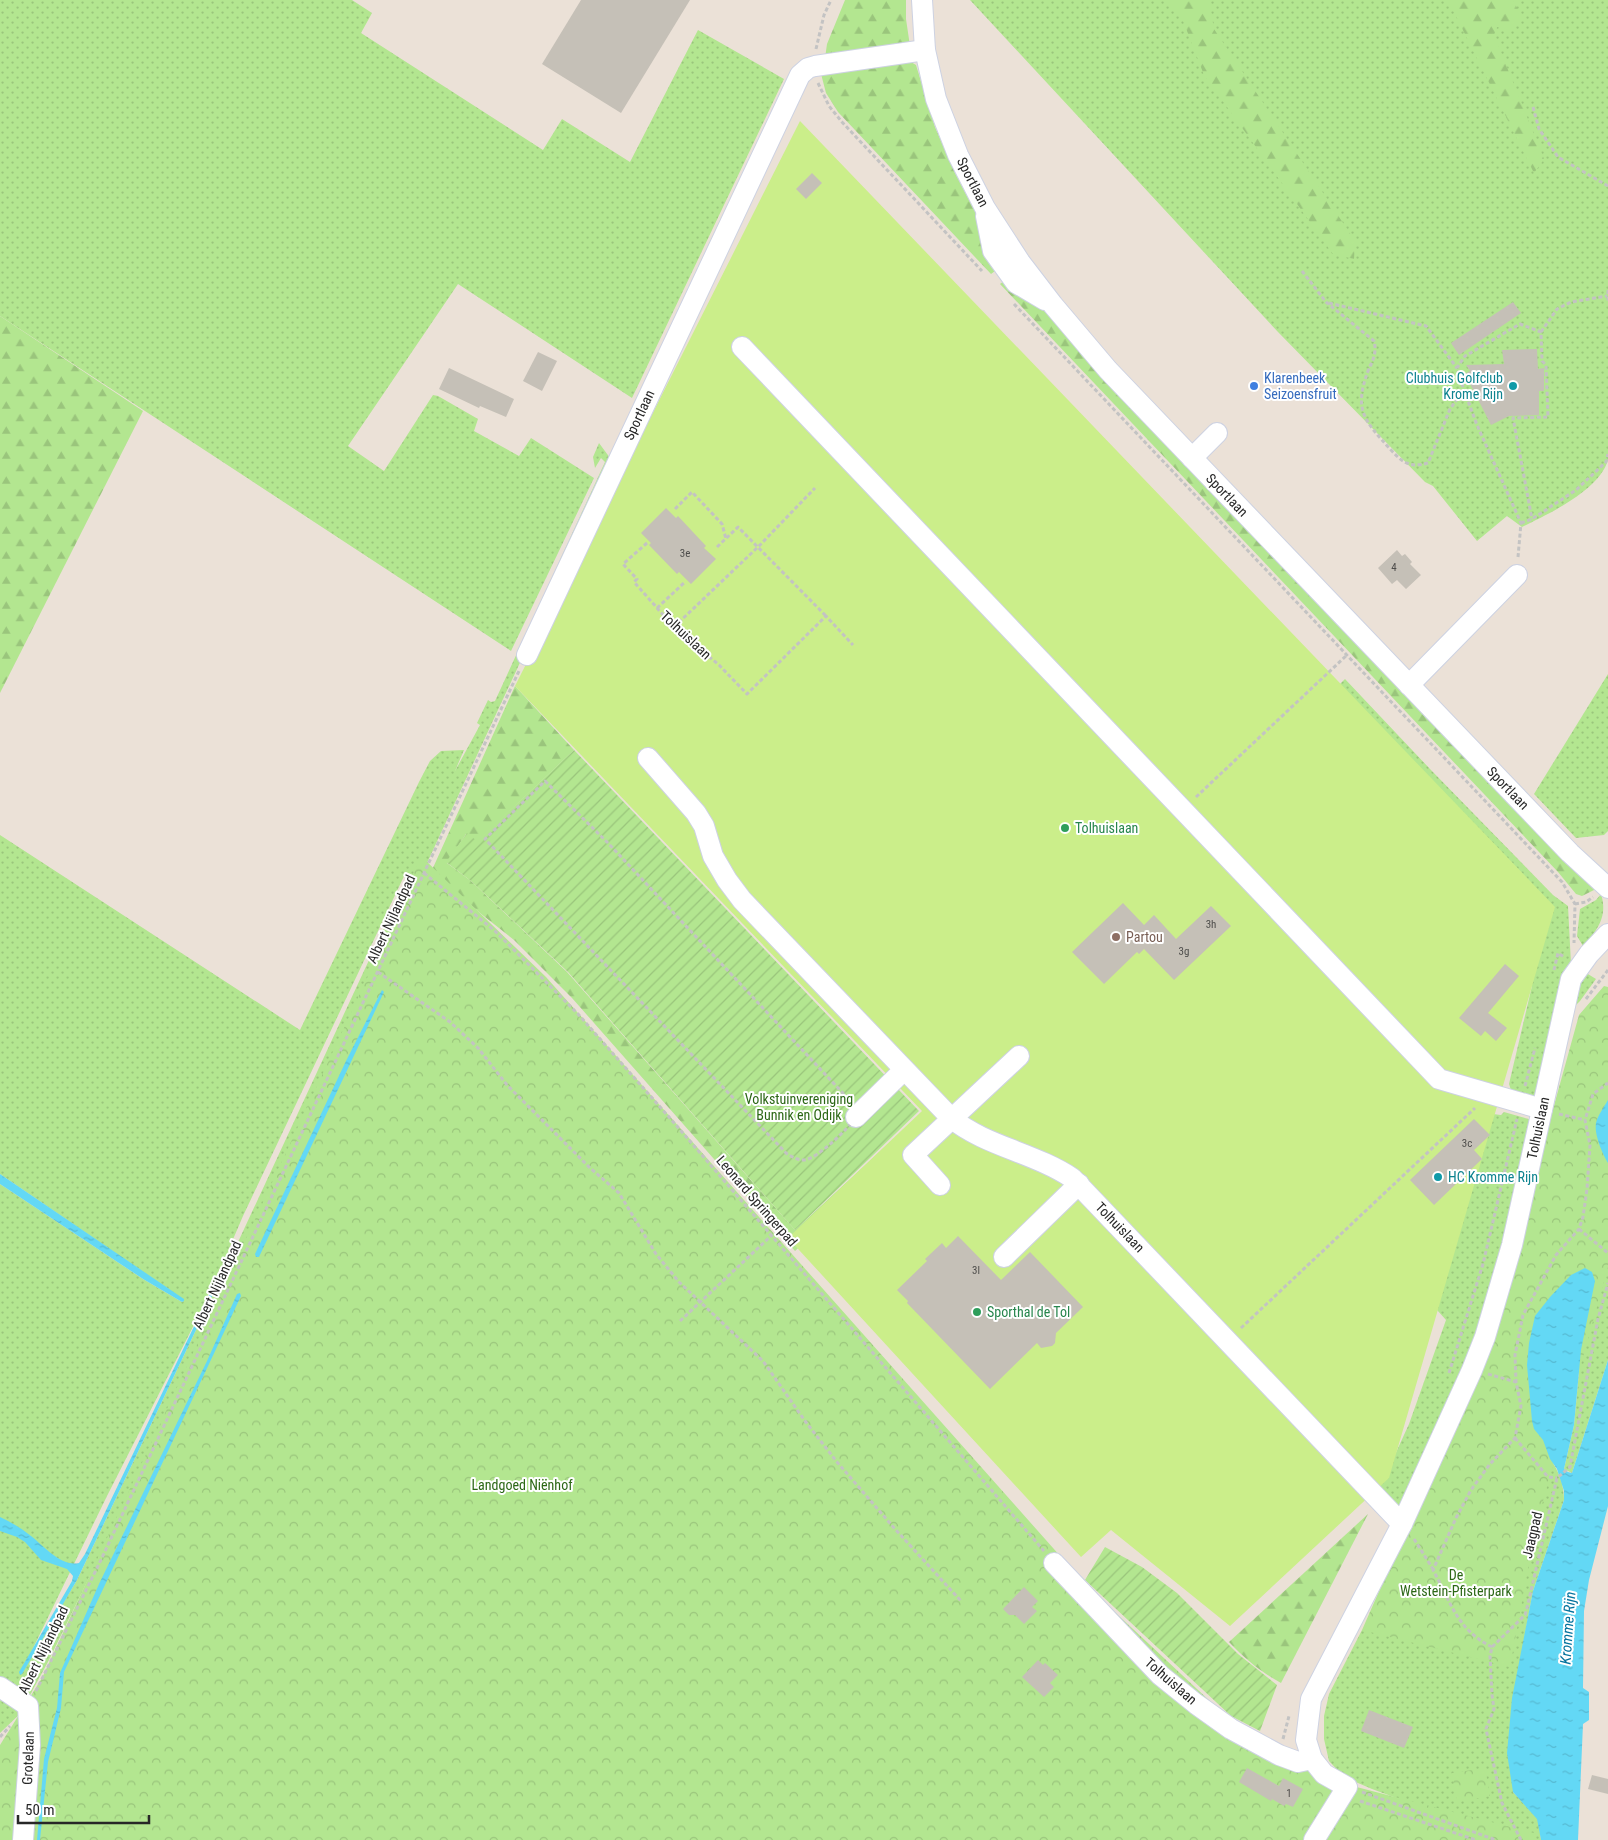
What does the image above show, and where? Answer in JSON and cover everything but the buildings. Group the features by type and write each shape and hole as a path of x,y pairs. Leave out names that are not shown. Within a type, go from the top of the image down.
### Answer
{"street":[{"name":"Sportlaan","path":"922,0 925,50 936,99 958,155 985,208 1020,262 1053,305 1108,370 1570,853 1608,888"},
{"name":"Sportlaan","path":"527,655 800,75 808,68 815,66 925,50"},
{"path":"742,347 1439,1079 1542,1109"},
{"path":"1192,458 1216,433"},
{"path":"1409,685 1517,575"},
{"name":"Tolhuislaan","path":"648,758 696,812 704,826 713,856 727,880 742,900 951,1118 972,1132 1059,1169 1079,1184 1402,1524"},
{"name":"Tolhuislaan","path":"1054,1562 1160,1675 1231,1729 1279,1755 1298,1762 1312,1759 1306,1740 1311,1699 1402,1524 1472,1370 1485,1337 1512,1245 1571,980 1589,954 1608,934"},
{"path":"940,1185 913,1155 1019,1056"},
{"path":"856,1117 904,1070"},
{"path":"1004,1257 1079,1184"},
{"path":"0,1687 28,1706"},
{"name":"Grotelaan","path":"23,1840 30,1745 28,1706"},
{"path":"1312,1759 1324,1774 1348,1787 1314,1840"}],"path":[{"path":"1533,107 1539,129 1558,157 1608,186"},
{"path":"1302,271 1326,302 1374,342 1376,351 1362,388 1362,407 1367,423 1401,461 1416,466 1428,463 1450,409 1464,390"},
{"path":"1608,290 1608,303"},
{"path":"1532,520 1513,418 1548,417 1546,365 1542,361 1540,332 1557,309 1571,302 1607,296"},
{"path":"1326,302 1426,326 1457,368 1464,390 1521,523 1517,575"},
{"path":"1457,368 1465,356 1520,324 1540,332"},
{"path":"1521,523 1532,520 1576,490 1606,462 1608,454"},
{"path":"674,628 759,546 815,488"},
{"path":"675,509 692,492 722,524 726,539"},
{"path":"717,548 738,527 759,546 853,645"},
{"name":"Tolhuislaan","path":"647,543 623,564 637,579 634,582 674,628 719,665 747,694 826,616"},
{"path":"657,608 684,582"},
{"name":"Albert Nijlandpad","path":"28,1706 99,1564 527,655"},
{"path":"1182,810 1348,655"},
{"path":"545,781 608,843 854,1105 856,1117 851,1125 816,1155 806,1160 800,1160 786,1153 485,839 545,781"},
{"name":"Leonard Springerpad","path":"424,873 495,931 578,1014 772,1235 1054,1562"},
{"path":"1574,941 1575,904"},
{"path":"1554,972 1558,953 1566,958"},
{"path":"1600,980 1608,970"},
{"path":"378,972 450,1022 478,1048 507,1085 589,1167 619,1193 656,1254 679,1282 763,1360 805,1421 837,1462 894,1529 961,1601"},
{"path":"1446,1381 1483,1264 1535,1047"},
{"path":"1433,1570 1456,1518 1471,1490 1490,1464 1515,1438 1521,1406 1516,1382 1515,1355 1523,1315 1556,1255 1579,1228 1583,1217 1587,1189 1590,1145 1585,1120 1593,1094 1608,1083"},
{"path":"1228,1340 1476,1106 1480,1091"},
{"path":"1542,1109 1585,1120"},
{"path":"1579,1228 1608,1253"},
{"path":"680,1320 772,1235"},
{"path":"1515,1438 1548,1477 1557,1478 1570,1467 1598,1319 1608,1283"},
{"name":"Jaagpad","path":"1492,1648 1524,1614 1557,1478"},
{"path":"1402,1524 1417,1543 1433,1570 1461,1624 1481,1642 1492,1648 1490,1656 1494,1709 1486,1729 1502,1803 1521,1840"},
{"path":"1279,1755 1290,1712"},
{"path":"1348,1787 1352,1799 1476,1840"},
{"path":"1348,1787 1496,1840"}],"green space":[{"path":"0,0 352,0 372,13 361,33 543,150 562,119 630,162 698,30 784,79 632,398 458,284 348,446 384,471 433,395 478,419 474,431 519,456 531,438 594,478 511,651 0,316"},
{"path":"845,0 906,0 906,19 910,46 825,58 827,44"},
{"path":"970,0 1608,0 1608,460 1603,471 1584,491 1558,508 1522,527 1507,516 1477,541 1433,486 1425,482 1278,332"},
{"path":"1167,0 1209,0 1214,29 1355,241 1354,259 1333,254 1204,75 1182,18"},
{"path":"1448,0 1513,0 1522,18 1511,30 1497,27 1494,35 1544,159 1534,173"},
{"path":"904,58 916,65 935,127 955,173 977,215 999,268 991,274 838,112 826,93 820,70"},
{"name":"Tolhuislaan","path":"800,121 1555,907 1389,1478 1230,1626 1111,1530 1081,1557 788,1238 922,1111 515,686"},
{"path":"1007,279 1043,307 1596,889 1582,896 1576,894 1558,872 1000,284"},
{"path":"0,316 143,411 0,693"},
{"path":"599,443 613,462 421,876 100,1555 49,1660 30,1695 27,1696 0,1676 0,1184 143,1279 182,1302 184,1300 0,1174 0,835 300,1030 430,761 441,751 464,750 455,771 480,725 477,723 488,700 491,702 495,701 605,462 601,458 595,468 593,457","holes":["406,872 409,874 232,1255 228,1251 243,1216","220,1268 225,1269 77,1580 20,1675 107,1496 200,1313"]},
{"path":"1608,674 1608,831 1604,835 1576,838 1534,794"},
{"path":"1345,679 1553,895 1568,906 1571,964 1538,1100 1513,1096 1509,1084 1532,986 1320,704"},
{"path":"515,686 574,750 477,842 466,834 447,863 471,881 567,972 795,1230 926,1109 881,1174 795,1251 572,998 514,940 480,913 432,870"},
{"name":"Volkstuinvereniging Bunnik en Odijk","path":"574,750 919,1111 795,1230 568,972 471,881 446,862 467,833 477,841"},
{"name":"Landgoed Niënhof","path":"421,856 546,977 1085,1584 1229,1719 1345,1784 1534,1833 1534,1840 0,1840 0,1745 42,1678 369,974"},
{"path":"1601,894 1603,909 1600,922 1583,946 1577,936 1580,909 1596,900"},
{"path":"1583,971 1596,979 1571,1010"},
{"name":"De Wetstein-Pfisterpark","path":"1604,986 1608,987 1608,1267 1535,1530 1510,1667 1362,1630 1489,1341 1579,1015"},
{"path":"1460,1110 1501,1115 1504,1112 1532,1120 1525,1166 1471,1350 1406,1505 1399,1506 1301,1405 1388,1470 1409,1424 1446,1320 1352,1215"},
{"path":"1608,1163 1608,1360 1572,1473 1564,1469 1574,1425 1581,1350 1550,1459 1560,1478 1564,1500 1533,1591 1523,1645 1513,1792 1538,1819 1541,1840 1520,1840 1429,1810 1344,1777 1329,1761 1324,1739 1324,1716 1329,1694 1362,1630 1406,1629"},
{"path":"1368,1514 1281,1683 1254,1665 1229,1642"},
{"path":"1105,1547 1142,1567 1177,1593 1238,1654 1277,1685 1260,1731 1231,1716 1085,1580"},
{"path":"7,1694 23,1711 0,1733 0,1700 2,1701"},
{"path":"1485,1768 1490,1796 1457,1802 1452,1773"}],"water":[{"path":"382,990 384,992 259,1257 256,1257 255,1254 346,1061"},
{"path":"1608,1100 1608,1163 1599,1143 1596,1123"},
{"path":"0,1174 184,1299 184,1301 182,1302 143,1279 0,1184"},
{"path":"222,1268 225,1269 77,1580 20,1675 19,1672 72,1581 73,1576 67,1569 41,1560 25,1542 17,1537 0,1531 0,1517 23,1530 59,1559 66,1562 79,1563"},
{"name":"Kromme Rijn","path":"1585,1268 1592,1272 1595,1281 1581,1350 1574,1425 1564,1469 1572,1473 1608,1360 1608,1506 1589,1580 1584,1611 1583,1688 1589,1692 1589,1720 1583,1724 1578,1840 1541,1840 1537,1819 1513,1792 1507,1753 1512,1698 1533,1591 1564,1500 1564,1491 1557,1469 1550,1459 1543,1440 1534,1429 1527,1365 1529,1343 1535,1316 1571,1275"},
{"path":"240,1293 241,1296 64,1672 61,1708 48,1762 40,1840 37,1840 44,1759 57,1708 60,1673 99,1584 207,1361 237,1294"}],"place":[{"name":"Klarenbeek Seizoensfruit","path":"1254,386"},
{"name":"Clubhuis Golfclub Krome Rijn","path":"1513,386"},
{"name":"Tolhuislaan","path":"1065,828"},
{"name":"Partou","path":"1116,937"},
{"name":"HC Kromme Rijn","path":"1438,1177"},
{"name":"Sporthal de Tol","path":"977,1312"}]}
